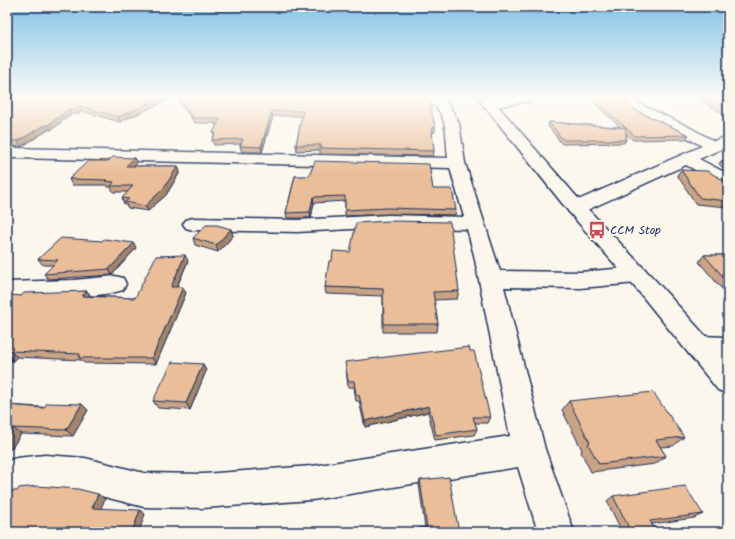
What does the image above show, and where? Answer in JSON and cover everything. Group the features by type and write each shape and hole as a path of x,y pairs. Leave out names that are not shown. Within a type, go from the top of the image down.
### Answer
{"main road":[{"path":"452,123 452,140 457,163 490,279 529,449 556,532"},
{"path":"505,123 576,208 637,275 728,381"},
{"path":"670,123 721,143"},
{"path":"576,208 721,143"},
{"path":"13,153 457,163"},
{"path":"687,158 728,181"},
{"path":"193,224 297,226 388,221 475,223"},
{"path":"490,279 580,280 637,275"},
{"path":"7,290 74,288 115,284"},
{"path":"699,347 728,348"},
{"path":"7,478 16,475 45,472 85,475 144,490 203,491 312,483 529,449"}],"building":[{"path":"7,123 50,123 18,141 7,141"},
{"path":"218,123 268,123 261,147 240,146 243,139 212,140 216,133 213,133"},
{"path":"300,123 434,123 435,127 432,127 434,151 320,148 321,145 296,145"},
{"path":"550,123 626,128 626,140 563,140"},
{"path":"621,123 663,123 689,135 635,136"},
{"path":"113,157 134,158 126,166 178,166 163,189 145,206 125,202 129,199 122,198 133,186 111,186 114,182 105,181 107,180 69,179 88,161 108,161"},
{"path":"315,161 429,164 433,189 452,189 456,210 388,208 345,210 345,196 313,197 310,212 286,213 295,176 309,176"},
{"path":"721,161 728,161 728,167"},
{"path":"681,170 707,171 725,181 728,181 728,201 700,198"},
{"path":"388,221 450,222 459,291 433,292 438,324 384,324 383,289 325,287 329,261 332,261 333,251 350,252 356,223"},
{"path":"206,225 217,225 231,229 216,245 193,238"},
{"path":"61,238 102,241 104,239 134,243 109,269 44,274 58,260 38,259"},
{"path":"185,255 171,287 183,287 152,358 79,358 80,354 10,351 7,355 7,326 9,324 7,324 7,300 12,295 21,296 24,293 87,291 82,296 135,298 156,256"},
{"path":"704,255 728,255 728,281 727,281"},
{"path":"469,347 470,351 474,351 490,417 473,417 477,429 436,435 429,406 365,421 359,395 356,395 354,381 348,381 345,362"},
{"path":"172,362 203,364 186,403 153,401"},
{"path":"653,392 684,437 656,440 666,456 599,464 588,444 590,443 569,401"},
{"path":"47,403 82,404 66,430 13,428 7,437 7,405 44,408"},
{"path":"449,477 458,527 466,527 467,532 420,532 419,528 427,528 420,480"},
{"path":"37,486 78,489 98,494 92,508 140,510 132,532 7,532 7,490 17,491 19,488"},
{"path":"685,486 703,514 650,521 656,532 631,532 613,496"}],"place":[{"name":"CCM Stop","path":"597,230"}]}
